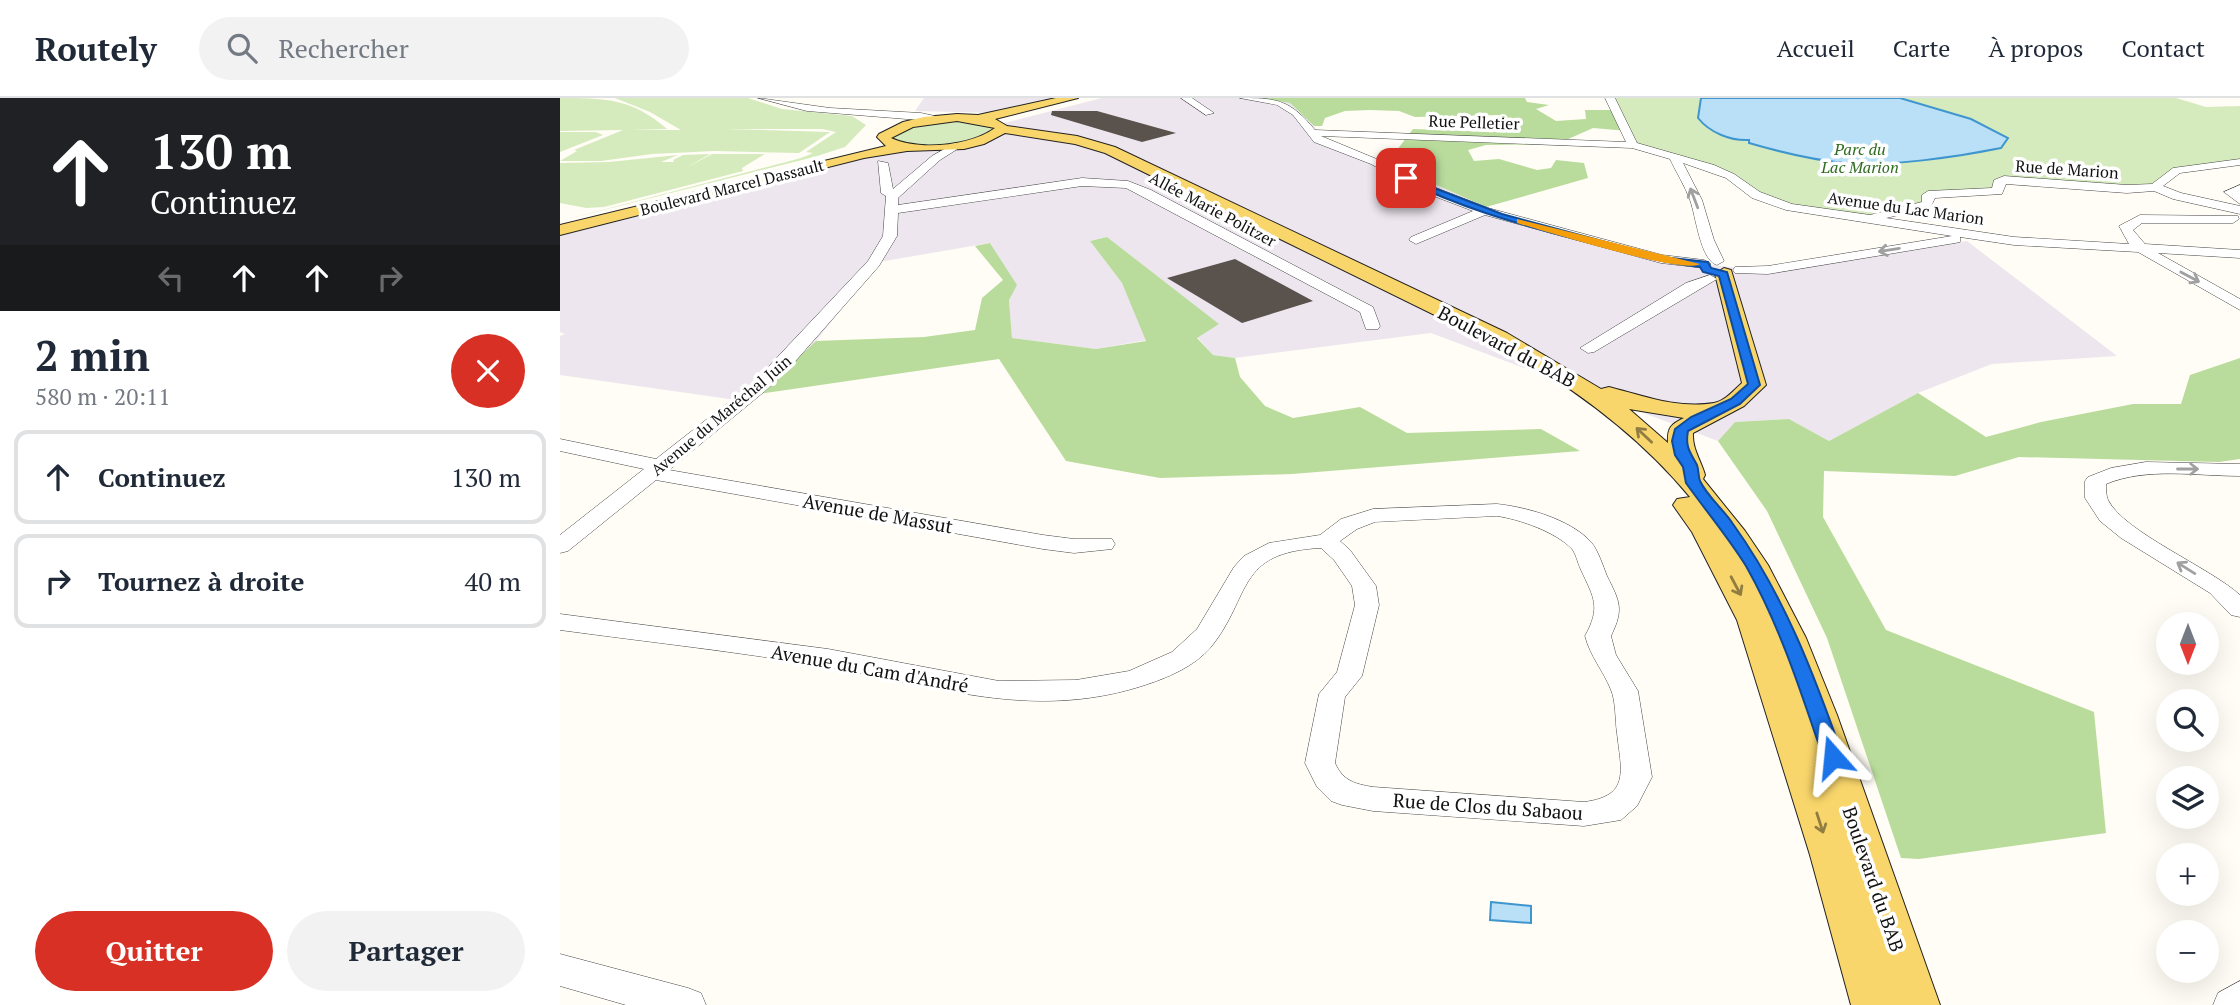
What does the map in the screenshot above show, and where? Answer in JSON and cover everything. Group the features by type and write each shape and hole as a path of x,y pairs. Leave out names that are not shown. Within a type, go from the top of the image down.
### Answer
{"main road":[{"path":"1072,98 978,118 910,120 884,137 887,142 931,153 997,130 1004,119 1078,98"},
{"path":"978,118 997,130"},
{"name":"Boulevard du BAB","path":"997,130 1069,138 1110,150 1508,342 1600,398 1629,421 1693,483 1726,524 1754,566 1779,614 1808,682 1916,1005"},
{"name":"Boulevard du BAB","path":"997,130 1100,152 1526,366 1598,414 1638,450 1673,487 1706,531 1753,620 1831,855 1875,1005"},
{"name":"Boulevard Marcel Dassault","path":"560,228 887,142"},
{"name":"Boulevard Marcel Dassault","path":"560,228 863,154 905,147"},
{"path":"1693,483 1690,467 1682,455 1679,441 1682,429 1736,401 1754,385 1721,277"},
{"path":"1508,342 1575,372 1609,394 1634,405 1688,412 1718,409"}],"street":[{"path":"763,98 793,107 883,112 905,116 909,121 931,103"},
{"path":"1186,98 1209,113"},
{"path":"1245,98 1280,103 1296,113 1318,141 1374,162 1430,190 1484,211 1721,277"},
{"path":"1610,98 1632,130 1633,145"},
{"name":"Rue Pelletier","path":"1313,133 1633,145"},
{"name":"Avenue du Lac Marion","path":"1633,145 1721,171 1756,195 1776,203 1959,236 2240,254"},
{"path":"882,163 887,193 893,202 931,153"},
{"path":"1675,159 1696,200 1721,277"},
{"path":"2155,187 2178,170 2240,162"},
{"path":"884,177 914,176"},
{"name":"Rue de Marion","path":"1873,220 1878,214 1926,205 1929,201 1928,195 1998,191 1998,183 2004,180 2127,189 2155,187"},
{"name":"Allée Marie Politzer","path":"893,202 1082,182 1128,185 1367,310 1372,326"},
{"path":"2155,187 2177,196 2240,210"},
{"path":"2240,189 2230,192 2240,200"},
{"name":"Avenue du Maréchal Juin","path":"560,546 786,361 874,263 890,236 893,202"},
{"path":"1416,240 1484,211"},
{"path":"2240,219 2140,219 2126,226 2140,249 2240,305"},
{"path":"1588,348 1682,292 1721,277 1959,236"},
{"path":"560,445 656,470"},
{"name":"Avenue de Massut","path":"656,470 1043,542 1104,544"},
{"path":"2240,470 2145,470 2107,475 2095,481 2096,498 2108,516 2129,533 2218,588 2240,609"},
{"name":"Rue de Clos du Sabaou","path":"1497,510 1520,513 1553,527 1582,546 1608,603 1607,619 1598,636 1603,655 1625,691 1637,778 1626,798 1611,811 1584,814 1373,799 1342,793 1327,779 1320,763 1332,694 1349,676 1367,605 1364,586 1342,555 1326,541 1349,524 1373,516 1497,510"},
{"name":"Avenue du Cam d'André","path":"560,622 828,658 1024,693 1082,688 1137,678 1177,661 1199,644 1236,578 1251,562 1271,549 1294,542 1326,541"},
{"path":"560,970 688,1005"},
{"path":"2231,1005 2240,998"}],"shaded area":[{"path":"924,98 1057,98 997,113 915,111"},
{"path":"1102,98 1259,98 1290,103 1314,126 1318,138 1387,163 1486,207 1675,260 1768,272 1967,241 2117,356 1992,364 1918,393 1829,441 1789,419 1735,422 1718,441 1431,333 1235,358 1213,355 1197,337 1218,324 1107,237 1090,241 1122,283 1147,340 1096,349 1012,338 1009,300 1016,285 990,243 879,262 816,341 759,394 729,399 560,375 560,336 565,334 560,332 560,236"}],"green space":[{"path":"560,98 590,98 617,102 642,111 667,129 630,130 681,130 650,112 615,98 748,98 782,109 852,116 866,125 845,147 814,157 560,221 804,157 813,153 806,152 836,132 822,129 725,129 830,132 799,153 714,151 652,154 601,161 560,161 577,151 574,150 623,130 560,131"},
{"path":"1259,98 1525,98 1527,102 1549,105 1536,109 1556,121 1586,119 1585,110 1616,110 1628,131 1593,128 1557,144 1486,145 1468,150 1474,161 1499,159 1537,170 1551,168 1556,160 1584,163 1588,178 1486,207 1387,163 1413,129 1493,132 1509,124 1501,115 1415,117 1399,111 1345,111 1325,118 1322,126 1314,126 1290,103"},
{"name":"Parc du Lac Marion","path":"1610,98 2176,98 2206,107 2240,106 2240,162 2178,170 2155,187 2004,180 1998,191 1929,195 1929,201 1873,218 1776,203 1730,176 1633,145"},
{"path":"947,120 995,125 995,130 974,140 931,146 904,143 893,136 905,127"},
{"path":"560,132 596,132 603,135 560,152"},
{"path":"710,154 684,169 712,154 765,154 742,168 743,171 604,207 586,208 560,203 560,163 609,162 678,155 661,162 674,162 673,160 683,155"},
{"path":"1107,237 1219,324 1197,338 1213,355 1235,358 1240,377 1265,406 1293,418 1360,407 1407,433 1541,429 1580,451 1292,474 1160,478 1066,461 999,359 759,394 816,341 924,337 975,330 982,298 1003,280 975,246 990,243 1017,285 1009,300 1012,338 1096,349 1146,341 1122,283 1090,241"},
{"path":"2240,358 2240,459 2219,462 2019,457 1955,476 1824,471 1823,517 1886,630 2094,712 2106,833 1919,859 1901,858 1827,638 1767,511 1718,441 1735,422 1789,419 1829,441 1918,393 1986,437 2041,422 2133,404 2181,404 2190,375"}],"water":[{"path":"1701,98 1900,98 1971,119 2008,138 2001,148 1944,158 1881,164 1832,162 1773,150 1749,143 1749,140 1715,132 1698,118"},
{"path":"1491,902 1531,906 1531,923 1490,920"}],"building":[{"path":"1052,111 1097,111 1176,133 1142,142 1051,115"},
{"path":"1235,259 1313,301 1242,323 1167,278"}],"slow traffic":[{"path":"1520,221 1661,260 1695,264"}],"route":[{"path":"1406,178 1438,194 1499,216 1661,260 1681,264 1704,264 1706,270 1724,274 1754,385 1736,401 1696,419 1682,429 1679,441 1682,455 1690,467 1693,483 1726,524 1754,566 1779,614 1808,682 1833,757"}]}
